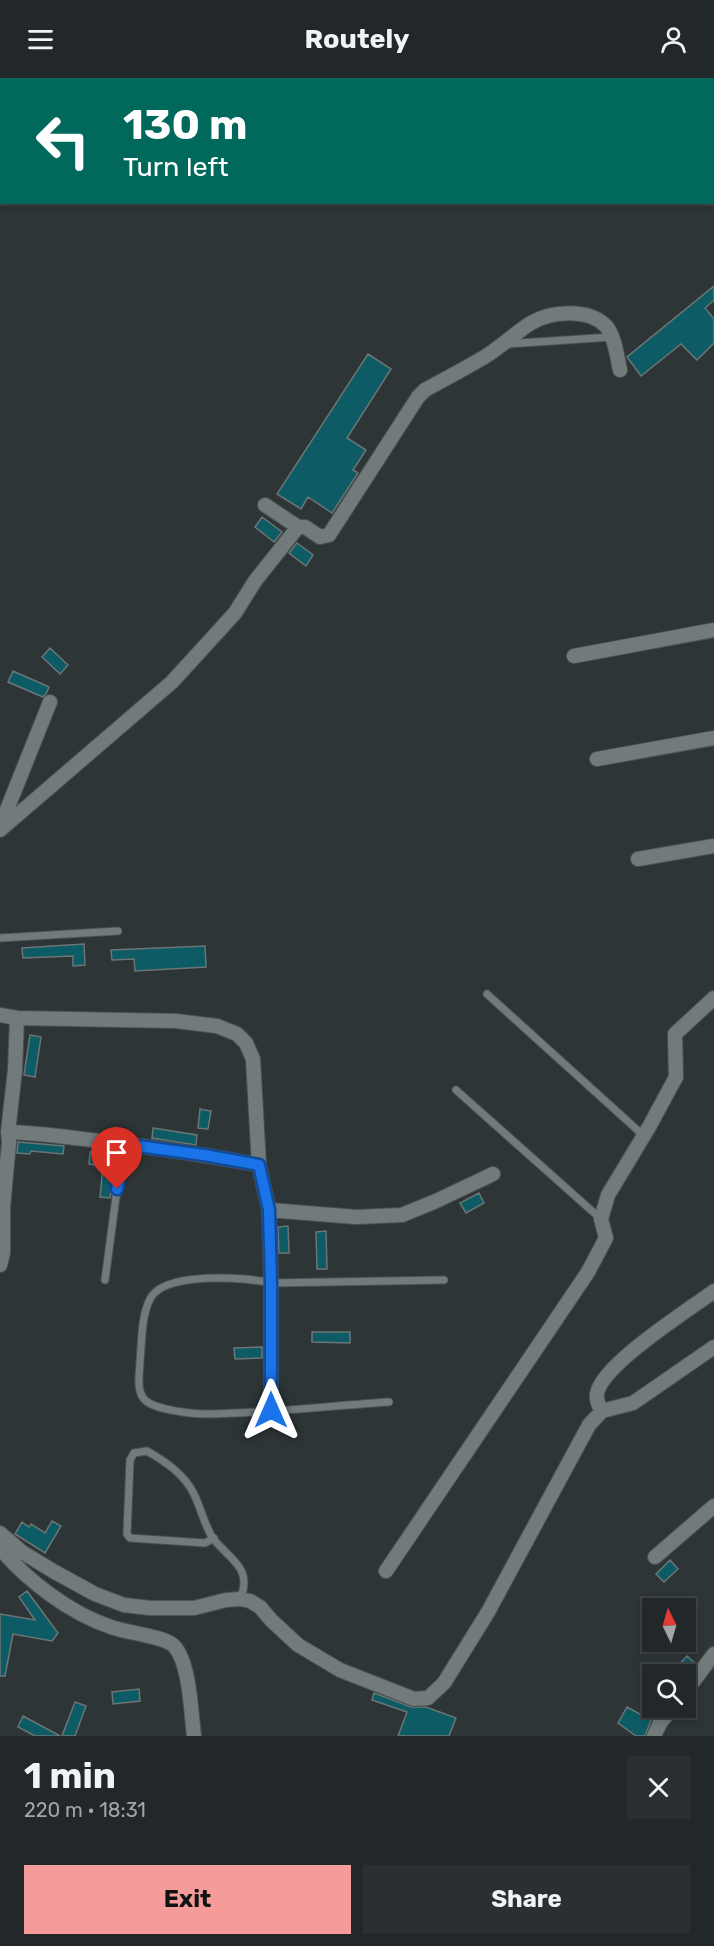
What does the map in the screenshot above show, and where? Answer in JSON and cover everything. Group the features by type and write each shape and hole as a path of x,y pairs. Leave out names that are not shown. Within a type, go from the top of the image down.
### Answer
{"street":[{"path":"265,505 298,527 305,527 320,537 329,535 417,397 425,390 488,355 533,322 552,316 575,313 594,317 607,327 612,337 620,370"},
{"path":"0,829 172,682 235,613 255,581 298,527"},
{"path":"574,656 714,630"},
{"path":"0,829 50,702"},
{"path":"597,759 714,738"},
{"path":"638,859 714,846"},
{"path":"386,1571 588,1272 606,1238 602,1218 608,1195 676,1077 675,1034 714,998"},
{"path":"0,1015 17,1018 176,1021 217,1026 237,1034 246,1043 253,1059 259,1165 269,1210 271,1410"},
{"path":"0,1264 3,1253 3,1207 15,1070 17,1018"},
{"path":"8,1132 123,1144 259,1165"},
{"path":"269,1210 356,1217 402,1215 493,1174"},
{"path":"602,1412 596,1397 597,1391 623,1358 714,1291"},
{"path":"0,1533 22,1552 53,1571 95,1594 124,1605 150,1608 194,1608 240,1599 250,1601 260,1607 270,1620 298,1645 340,1670 414,1699 428,1698 444,1683 488,1612 589,1425 602,1412 633,1403 714,1347"},
{"path":"655,1557 714,1506"},
{"path":"0,1548 27,1577 81,1613 110,1627 165,1640 175,1647 182,1661 189,1687 194,1736"},
{"path":"696,1678 714,1654"},
{"path":"654,1736 665,1718"}],"lane":[{"path":"503,344 612,337"},
{"path":"0,938 118,931"},
{"path":"487,994 644,1136"},
{"path":"456,1090 602,1218"},
{"path":"105,1280 123,1144"},
{"path":"390,1402 205,1414 165,1409 145,1400 139,1388 143,1324 151,1298 158,1289 175,1283 218,1277 253,1279 271,1283 444,1280"},
{"path":"214,1539 204,1543 130,1538 127,1534 130,1460 134,1454 147,1451 170,1465 183,1478 193,1493 204,1524 242,1571 245,1582 240,1599"}],"building":[{"path":"714,286 714,300 705,308 714,319 714,343 697,360 681,344 641,376 627,357"},
{"path":"368,354 391,369 347,438 366,450 353,470 358,473 332,513 308,497 301,509 277,494"},
{"path":"262,517 282,532 274,542 255,527"},
{"path":"297,543 313,555 306,566 289,553"},
{"path":"50,648 68,665 60,674 42,657"},
{"path":"13,671 49,687 46,694 43,697 8,682"},
{"path":"84,944 85,965 73,966 73,956 23,958 22,948"},
{"path":"205,946 206,967 135,971 134,959 112,960 111,950"},
{"path":"30,1035 41,1037 35,1077 24,1075"},
{"path":"200,1109 211,1111 208,1129 198,1128"},
{"path":"153,1128 197,1135 196,1145 152,1138"},
{"path":"18,1142 64,1146 63,1154 31,1151 30,1154 17,1153"},
{"path":"90,1152 116,1154 110,1198 100,1197 103,1166 89,1164"},
{"path":"479,1193 484,1203 466,1213 460,1203"},
{"path":"288,1226 289,1253 279,1253 278,1227"},
{"path":"326,1231 327,1269 317,1269 316,1232"},
{"path":"312,1332 350,1332 350,1343 312,1342"},
{"path":"262,1347 262,1358 235,1359 234,1348"},
{"path":"52,1521 61,1526 45,1553 15,1534 22,1522 29,1527 31,1524 45,1533"},
{"path":"670,1560 678,1569 664,1582 656,1574"},
{"path":"27,1591 58,1633 52,1641 13,1634 5,1676 0,1676 0,1614 35,1620 19,1597"},
{"path":"687,1656 696,1664 679,1664"},
{"path":"139,1689 140,1701 113,1704 112,1692"},
{"path":"374,1693 411,1707 426,1707 456,1718 449,1736 398,1736 407,1712 372,1700"},
{"path":"75,1702 86,1706 75,1736 62,1736"},
{"path":"627,1707 642,1715 642,1718 651,1720 645,1736 636,1736 618,1723"},
{"path":"23,1716 60,1736 35,1736 18,1727"}],"route":[{"path":"117,1189 123,1144 259,1165 269,1210 271,1410"}]}
